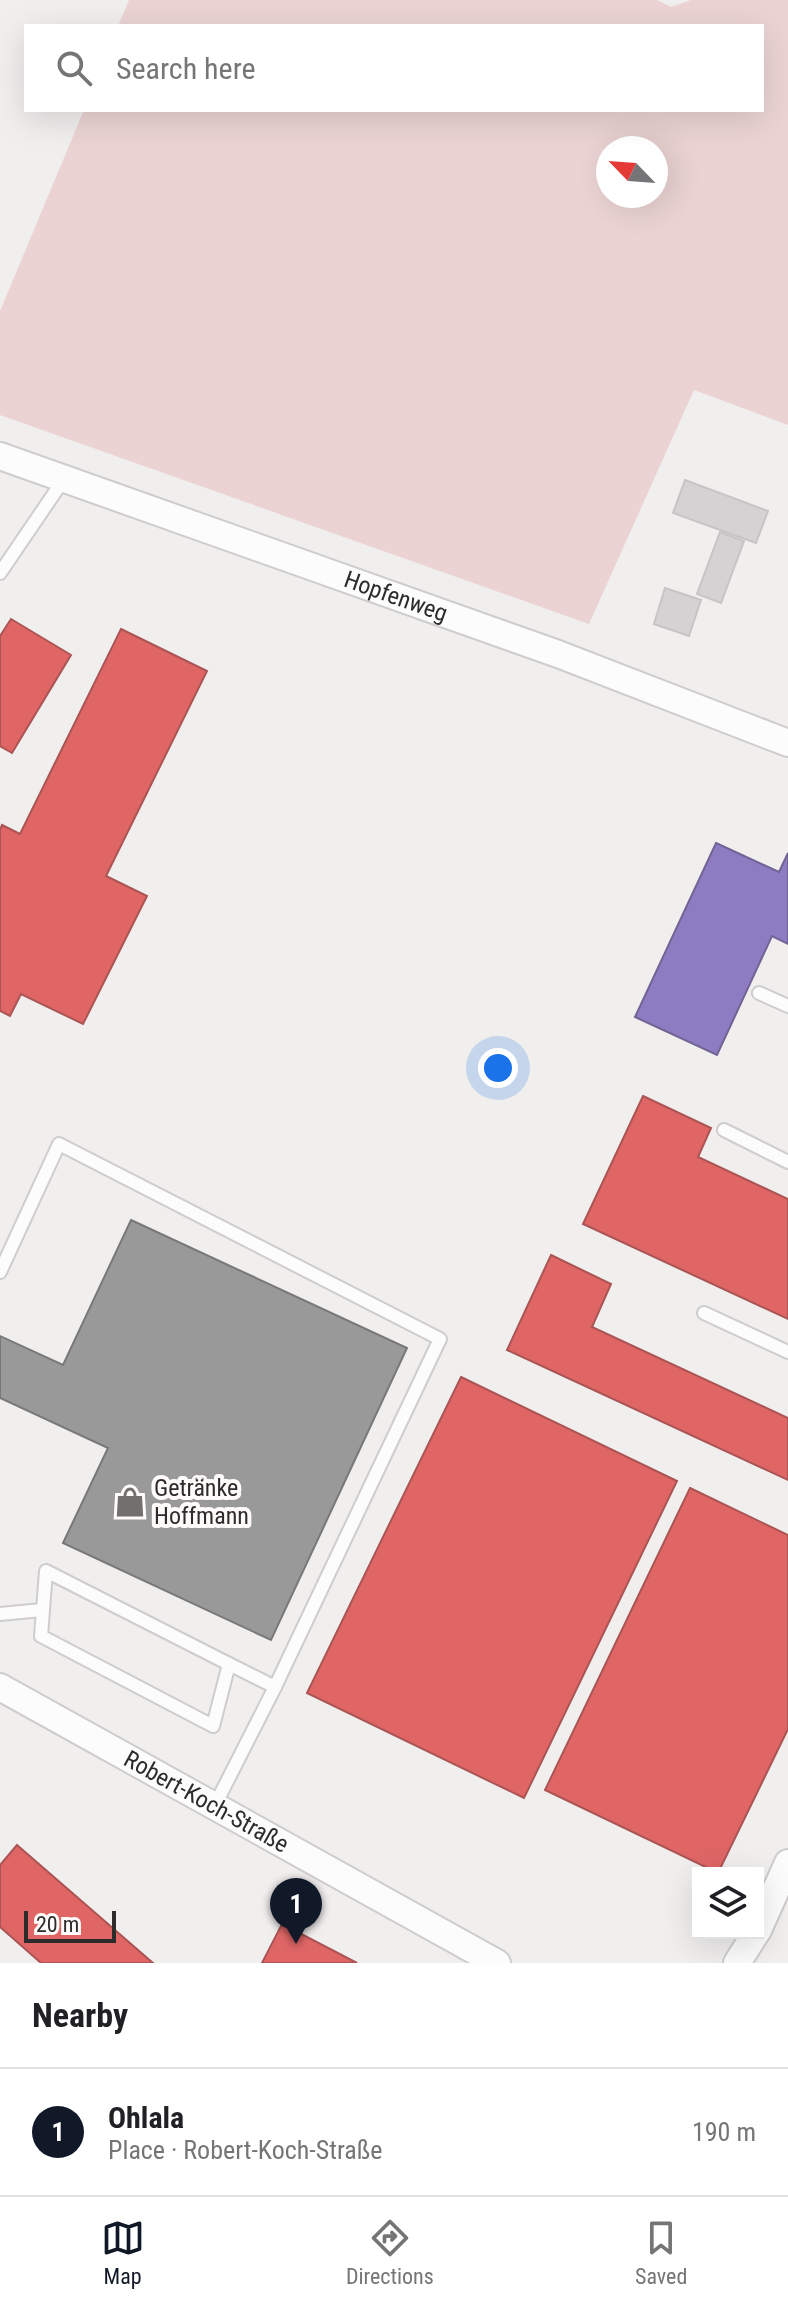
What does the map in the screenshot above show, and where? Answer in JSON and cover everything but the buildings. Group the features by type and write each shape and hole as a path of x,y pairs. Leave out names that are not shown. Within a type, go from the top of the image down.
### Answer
{"street":[{"name":"Hopfenweg","path":"0,456 558,654 788,743"},
{"name":"Robert-Koch-Straße","path":"0,1687 497,1963"},
{"path":"764,1916 788,1863"},
{"path":"737,1963 752,1939"}],"lane":[{"path":"0,573 64,479"},
{"path":"759,993 788,1006"},
{"path":"724,1130 788,1162"},
{"path":"0,1272 59,1144 440,1339 275,1687 214,1807"},
{"path":"704,1313 788,1352"},
{"path":"229,1664 213,1726 41,1636 46,1571 275,1687"},
{"path":"0,1614 42,1610"}],"shaded area":[{"path":"129,0 657,0 671,7 691,0 788,0 788,425 694,390 589,624 0,415 0,311 83,112 764,112 764,24 119,24"}],"place":[{"name":"Getränke Hoffmann","path":"130,1502"},
{"name":"Ohlala","path":"296,1944"}]}
